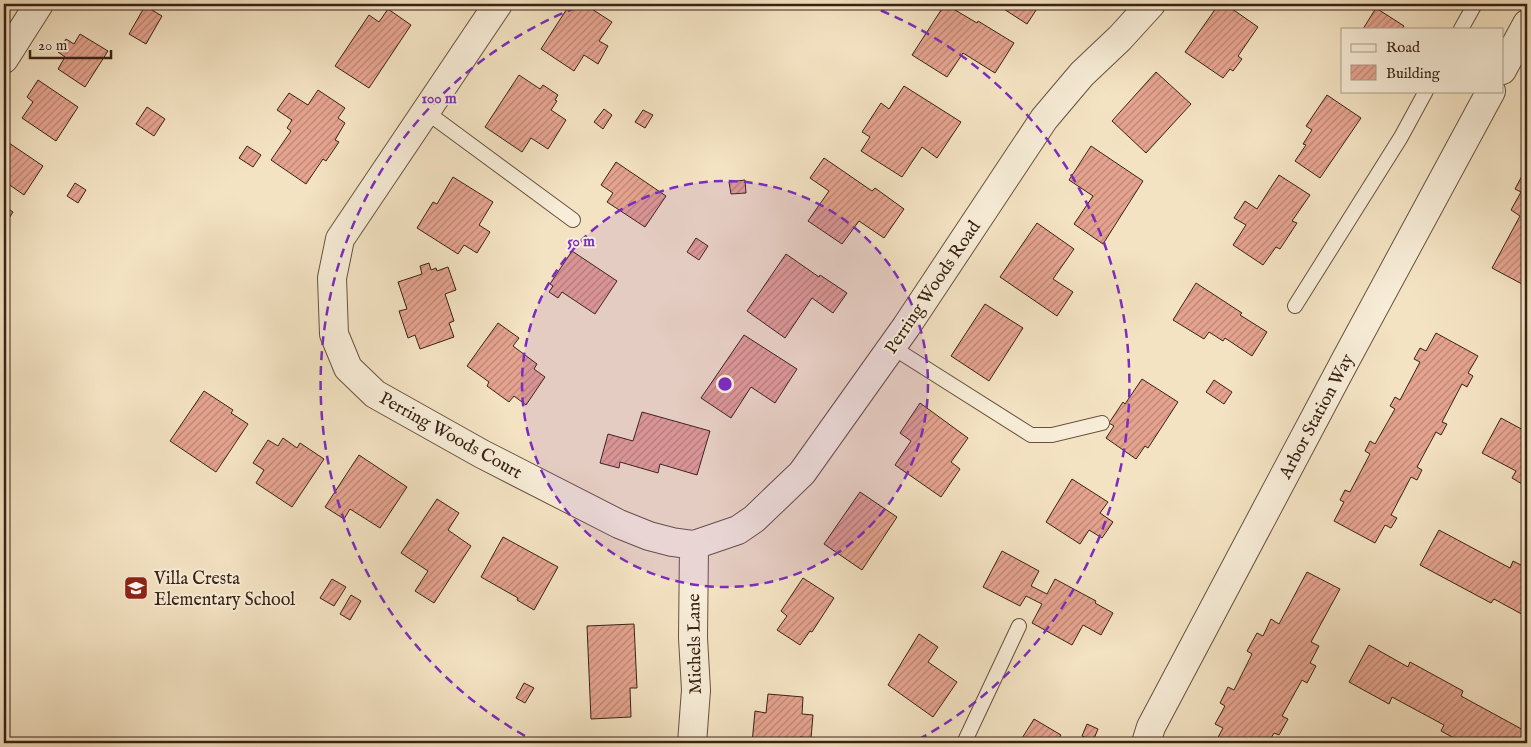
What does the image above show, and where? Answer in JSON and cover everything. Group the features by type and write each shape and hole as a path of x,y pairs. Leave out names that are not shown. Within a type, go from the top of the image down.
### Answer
{"street":[{"path":"4,59 39,4"},
{"name":"Perring Woods Court","path":"498,4 340,240 332,278 334,334 348,368 376,394 482,454 619,524 649,536 672,542 694,544"},
{"name":"Perring Woods Road","path":"694,544 738,530 754,519 802,473 892,347 1044,119 1082,74 1120,38 1151,4"},
{"path":"1504,66 1527,24"},
{"name":"Arbor Station Way","path":"1146,743 1151,727 1345,360 1490,92"},
{"name":"Michels Lane","path":"692,743 696,690 693,638 694,544"}],"lane":[{"path":"1462,28 1475,4"},
{"path":"1296,306 1401,137 1425,92"},
{"path":"425,111 573,220"},
{"path":"892,347 1031,435 1052,435 1102,423"},
{"path":"964,743 1019,626"}],"building":[{"path":"570,4 584,4 612,22 599,41 608,46 598,64 584,55 574,71 541,49"},
{"path":"945,4 1014,43 995,73 963,53 947,77 912,55"},
{"path":"996,4 1040,4 1027,24"},
{"path":"1219,4 1225,4 1258,27 1238,56 1242,59 1233,71 1230,69 1223,78 1185,52"},
{"path":"145,6 162,16 146,44 129,34"},
{"path":"1376,8 1404,26 1403,28 1364,28"},
{"path":"388,9 411,25 369,88 335,66 369,15 379,22"},
{"path":"80,34 108,51 85,87 58,69 65,57 58,52 66,39 74,44"},
{"path":"1156,72 1191,104 1146,153 1112,121"},
{"path":"519,75 540,89 543,85 558,95 555,100 557,101 551,110 566,120 548,149 531,138 522,152 485,127"},
{"path":"38,80 78,107 56,141 22,118 33,102 27,97"},
{"path":"904,86 961,122 937,158 922,147 902,177 861,151 870,137 862,132 881,103 889,109"},
{"path":"318,90 345,108 338,118 345,123 335,140 339,142 326,161 323,159 306,184 271,160 291,131 287,128 292,120 277,110 289,93 308,105"},
{"path":"1327,95 1361,118 1320,178 1295,161 1306,145 1303,144 1312,130 1306,126"},
{"path":"147,107 165,119 154,136 136,124"},
{"path":"604,109 612,115 603,129 594,122"},
{"path":"643,110 653,115 645,128 635,122"},
{"path":"9,143 43,166 24,195 4,181 4,151"},
{"path":"247,146 261,155 253,167 239,158"},
{"path":"1091,146 1143,181 1103,244 1074,224 1093,196 1069,180"},
{"path":"824,158 872,191 875,188 904,209 884,238 859,221 842,244 808,221 829,191 810,178"},
{"path":"616,162 666,196 645,227 607,202 613,193 601,185"},
{"path":"1523,174 1527,177 1527,275 1522,284 1492,268 1520,216 1511,210 1521,192 1515,189"},
{"path":"1279,175 1310,195 1292,221 1297,223 1280,249 1276,247 1263,265 1233,245 1246,225 1234,218 1245,201 1257,209"},
{"path":"453,177 493,202 479,225 490,232 477,253 464,245 458,254 417,228 433,202 437,204"},
{"path":"745,180 746,193 731,194 729,182"},
{"path":"75,183 86,190 78,203 67,196"},
{"path":"4,206 13,212 4,226"},
{"path":"1037,223 1074,249 1053,279 1073,292 1057,316 1000,277"},
{"path":"696,238 708,246 699,260 687,252"},
{"path":"572,251 617,281 595,314 562,292 558,298 549,292 553,286 550,284"},
{"path":"786,254 819,277 820,275 847,293 833,313 812,298 785,338 747,311"},
{"path":"429,263 431,270 436,268 437,271 448,267 456,290 445,294 454,321 449,323 454,337 420,349 415,335 408,338 399,311 407,309 398,282 422,274 420,266"},
{"path":"1196,283 1267,332 1252,356 1225,338 1223,341 1209,332 1204,339 1173,320"},
{"path":"985,304 1023,328 989,381 951,356"},
{"path":"498,323 519,338 513,346 537,364 534,369 545,377 526,405 514,396 509,402 487,386 489,382 467,366"},
{"path":"1436,333 1478,356 1468,373 1473,376 1467,387 1462,384 1442,422 1447,424 1441,435 1436,432 1417,467 1422,470 1417,480 1411,477 1391,515 1397,518 1391,528 1385,525 1375,543 1334,521 1344,502 1340,500 1345,490 1350,492 1370,454 1365,451 1370,441 1375,444 1395,409 1390,406 1395,397 1400,400 1420,362 1414,359 1420,348 1426,351"},
{"path":"744,335 797,369 775,403 751,387 731,418 701,398"},
{"path":"1142,379 1178,402 1148,448 1145,446 1136,459 1106,438 1114,426 1109,423"},
{"path":"1214,380 1232,392 1224,404 1206,392"},
{"path":"204,391 233,410 231,413 248,424 216,472 170,441"},
{"path":"920,403 968,438 951,462 960,469 941,497 895,465 911,441 900,433"},
{"path":"642,412 710,431 697,475 660,464 658,473 620,462 619,468 600,463 608,434 633,441"},
{"path":"1501,418 1527,432 1527,487 1512,478 1516,471 1482,453"},
{"path":"283,438 297,448 300,443 324,459 292,507 256,483 264,470 253,463 268,440 278,446"},
{"path":"359,455 407,487 380,528 350,509 344,519 325,507"},
{"path":"1072,479 1108,502 1100,513 1113,522 1102,538 1089,530 1080,544 1046,522"},
{"path":"860,492 897,517 862,570 824,544"},
{"path":"437,499 459,513 448,530 471,546 434,603 415,591 428,571 401,553"},
{"path":"1439,530 1510,568 1513,561 1527,568 1527,617 1494,599 1491,603 1420,565"},
{"path":"503,537 558,567 534,610 517,600 518,598 481,577"},
{"path":"1002,551 1039,571 1031,586 1047,594 1055,579 1096,601 1095,603 1113,613 1101,635 1083,625 1072,645 1032,623 1042,604 1026,596 1020,606 983,587"},
{"path":"1307,572 1340,589 1311,642 1319,646 1310,663 1316,666 1307,683 1302,680 1282,716 1288,719 1279,735 1274,733 1268,743 1215,743 1223,728 1215,724 1225,706 1220,703 1228,687 1234,690 1252,654 1247,651 1257,633 1263,636 1271,619 1279,624"},
{"path":"803,578 834,598 812,632 810,631 800,645 777,630 787,616 781,611"},
{"path":"332,579 346,587 334,606 320,598"},
{"path":"351,595 361,601 350,620 340,614"},
{"path":"634,624 637,688 630,688 631,717 591,719 587,626"},
{"path":"919,634 938,647 928,662 957,682 933,717 888,685"},
{"path":"1369,645 1408,667 1410,662 1463,691 1461,696 1527,732 1527,743 1463,743 1441,731 1444,725 1392,697 1389,704 1349,682"},
{"path":"524,683 534,688 525,703 516,698"},
{"path":"768,694 803,697 802,714 813,715 811,738 800,737 800,743 752,743 755,711 766,713"},
{"path":"1034,719 1061,735 1056,743 1019,743"},
{"path":"1087,724 1098,729 1093,741 1082,736"}],"place":[{"name":"Villa Cresta Elementary School","path":"136,588"}]}
